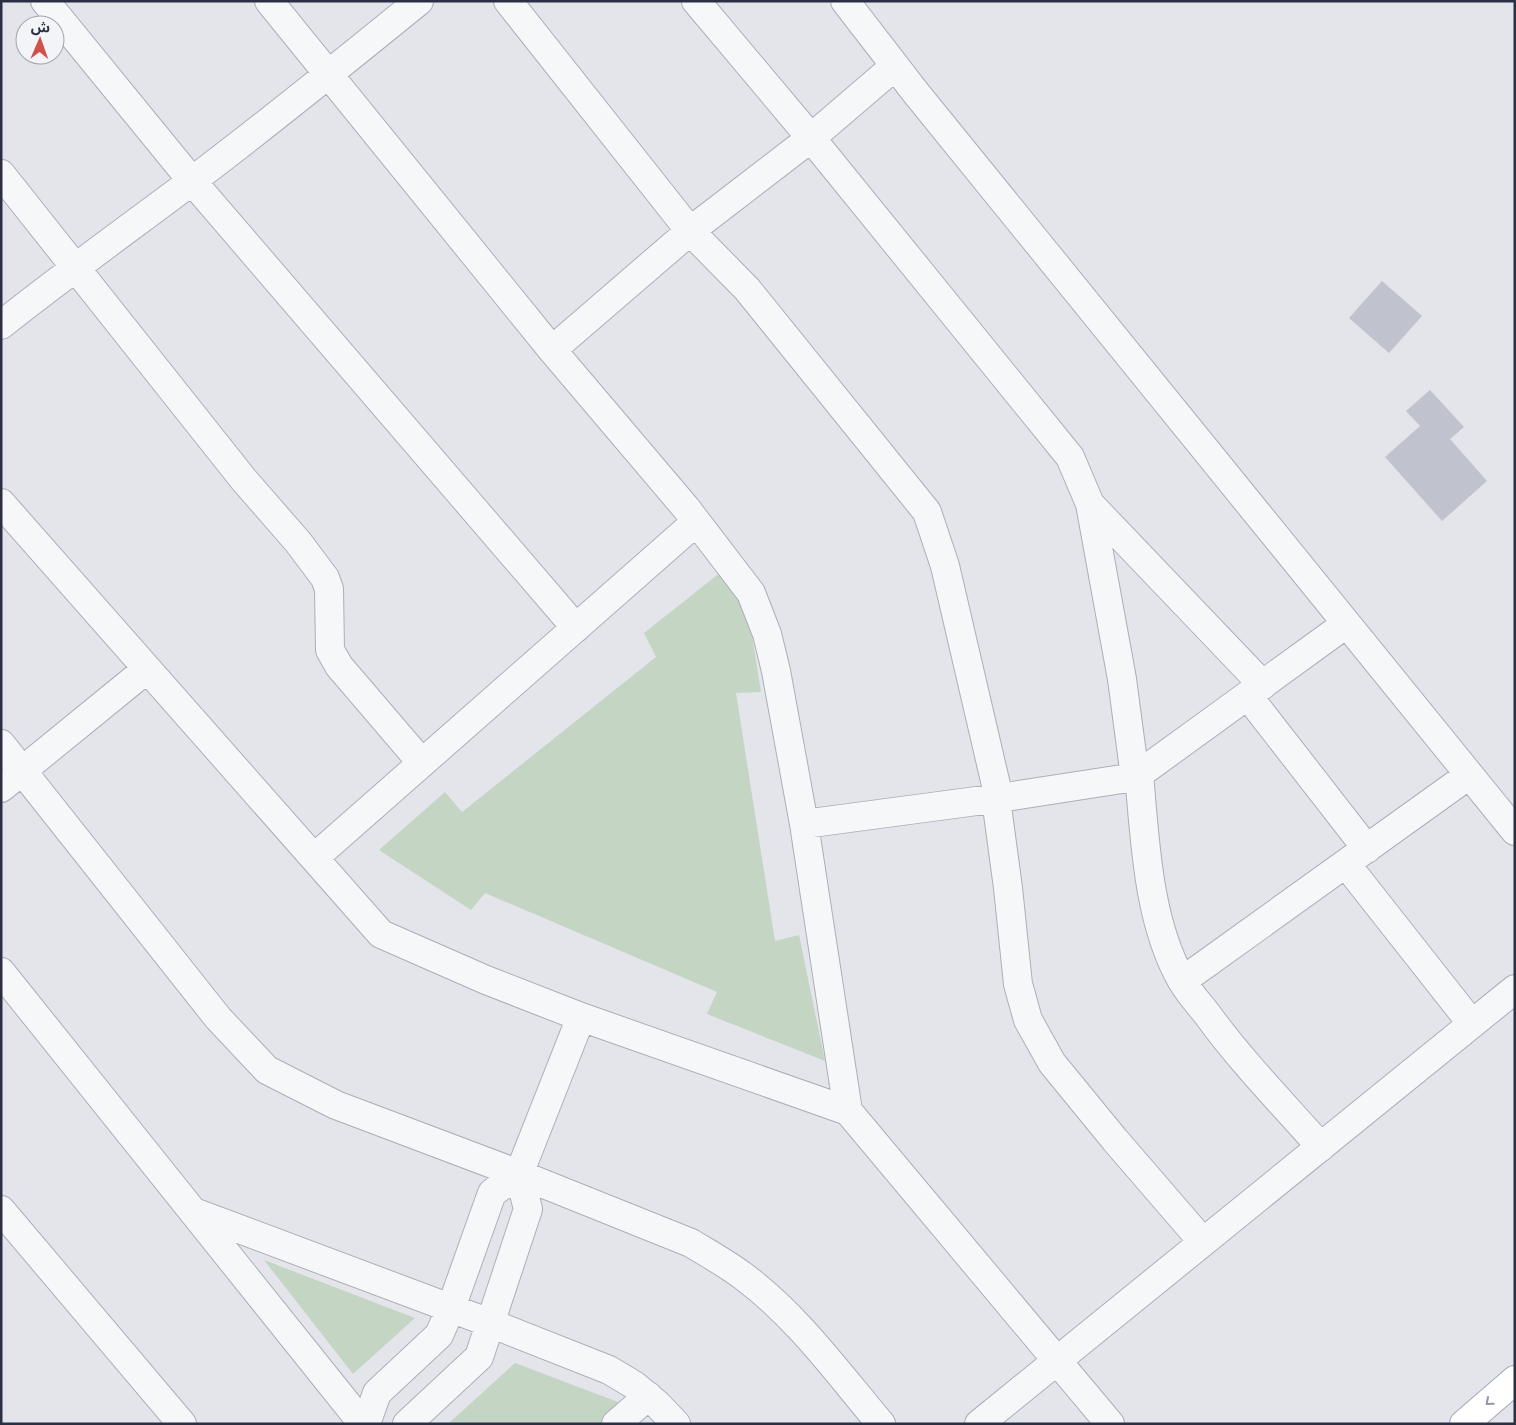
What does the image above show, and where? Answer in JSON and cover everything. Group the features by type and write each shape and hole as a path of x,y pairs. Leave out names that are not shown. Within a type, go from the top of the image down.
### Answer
{"main road":[{"path":"1464,1424 1515,1380"}],"street":[{"path":"45,1 192,181 576,628"},
{"path":"270,1 552,350 696,522 751,593 767,634 776,671 804,824 848,1111"},
{"path":"1,325 74,267 192,181 329,74 418,1"},
{"path":"696,1 811,138 1070,457 1090,504 1122,679 1137,776 1145,850 1165,941 1182,981 1230,1046 1321,1146"},
{"path":"844,1 1515,831"},
{"path":"521,5 690,231 747,289 927,512 945,566 997,799 1018,984 1028,1020 1052,1063 1203,1242"},
{"path":"552,350 690,231 811,138 895,66"},
{"path":"1,174 244,480 298,542 325,578 329,589 330,650 339,666 422,764"},
{"path":"1,503 381,934 486,980 581,1017 848,1111 1110,1424"},
{"path":"1090,504 1255,690 1356,857 1472,1024"},
{"path":"314,858 696,522"},
{"path":"804,824 997,799 1137,776 1346,624"},
{"path":"1,788 147,669"},
{"path":"1,744 218,1018 267,1070 336,1104 519,1174 691,1243 743,1276 775,1304 826,1358 881,1424"},
{"path":"1182,981 1469,775"},
{"path":"1,972 364,1424 377,1393 439,1335 451,1308 492,1193 519,1174 581,1017"},
{"path":"979,1424 1515,989"},
{"path":"406,1424 480,1356 528,1209 519,1174"},
{"path":"1,1210 182,1424"},
{"path":"193,1211 451,1308 609,1370 648,1396 676,1424"},
{"path":"616,1424 648,1396"}],"green space":[{"path":"721,572 748,611 761,692 736,693 775,941 799,935 825,1061 707,1014 717,992 485,893 471,910 379,850 445,792 462,812 656,657 644,633"},
{"path":"264,1260 415,1318 353,1374"},
{"path":"515,1363 626,1405 603,1424 448,1424"}],"building":[{"path":"1382,281 1422,316 1389,353 1349,318"},
{"path":"1430,390 1464,427 1450,439 1487,481 1442,521 1385,457 1420,426 1406,411"}]}
